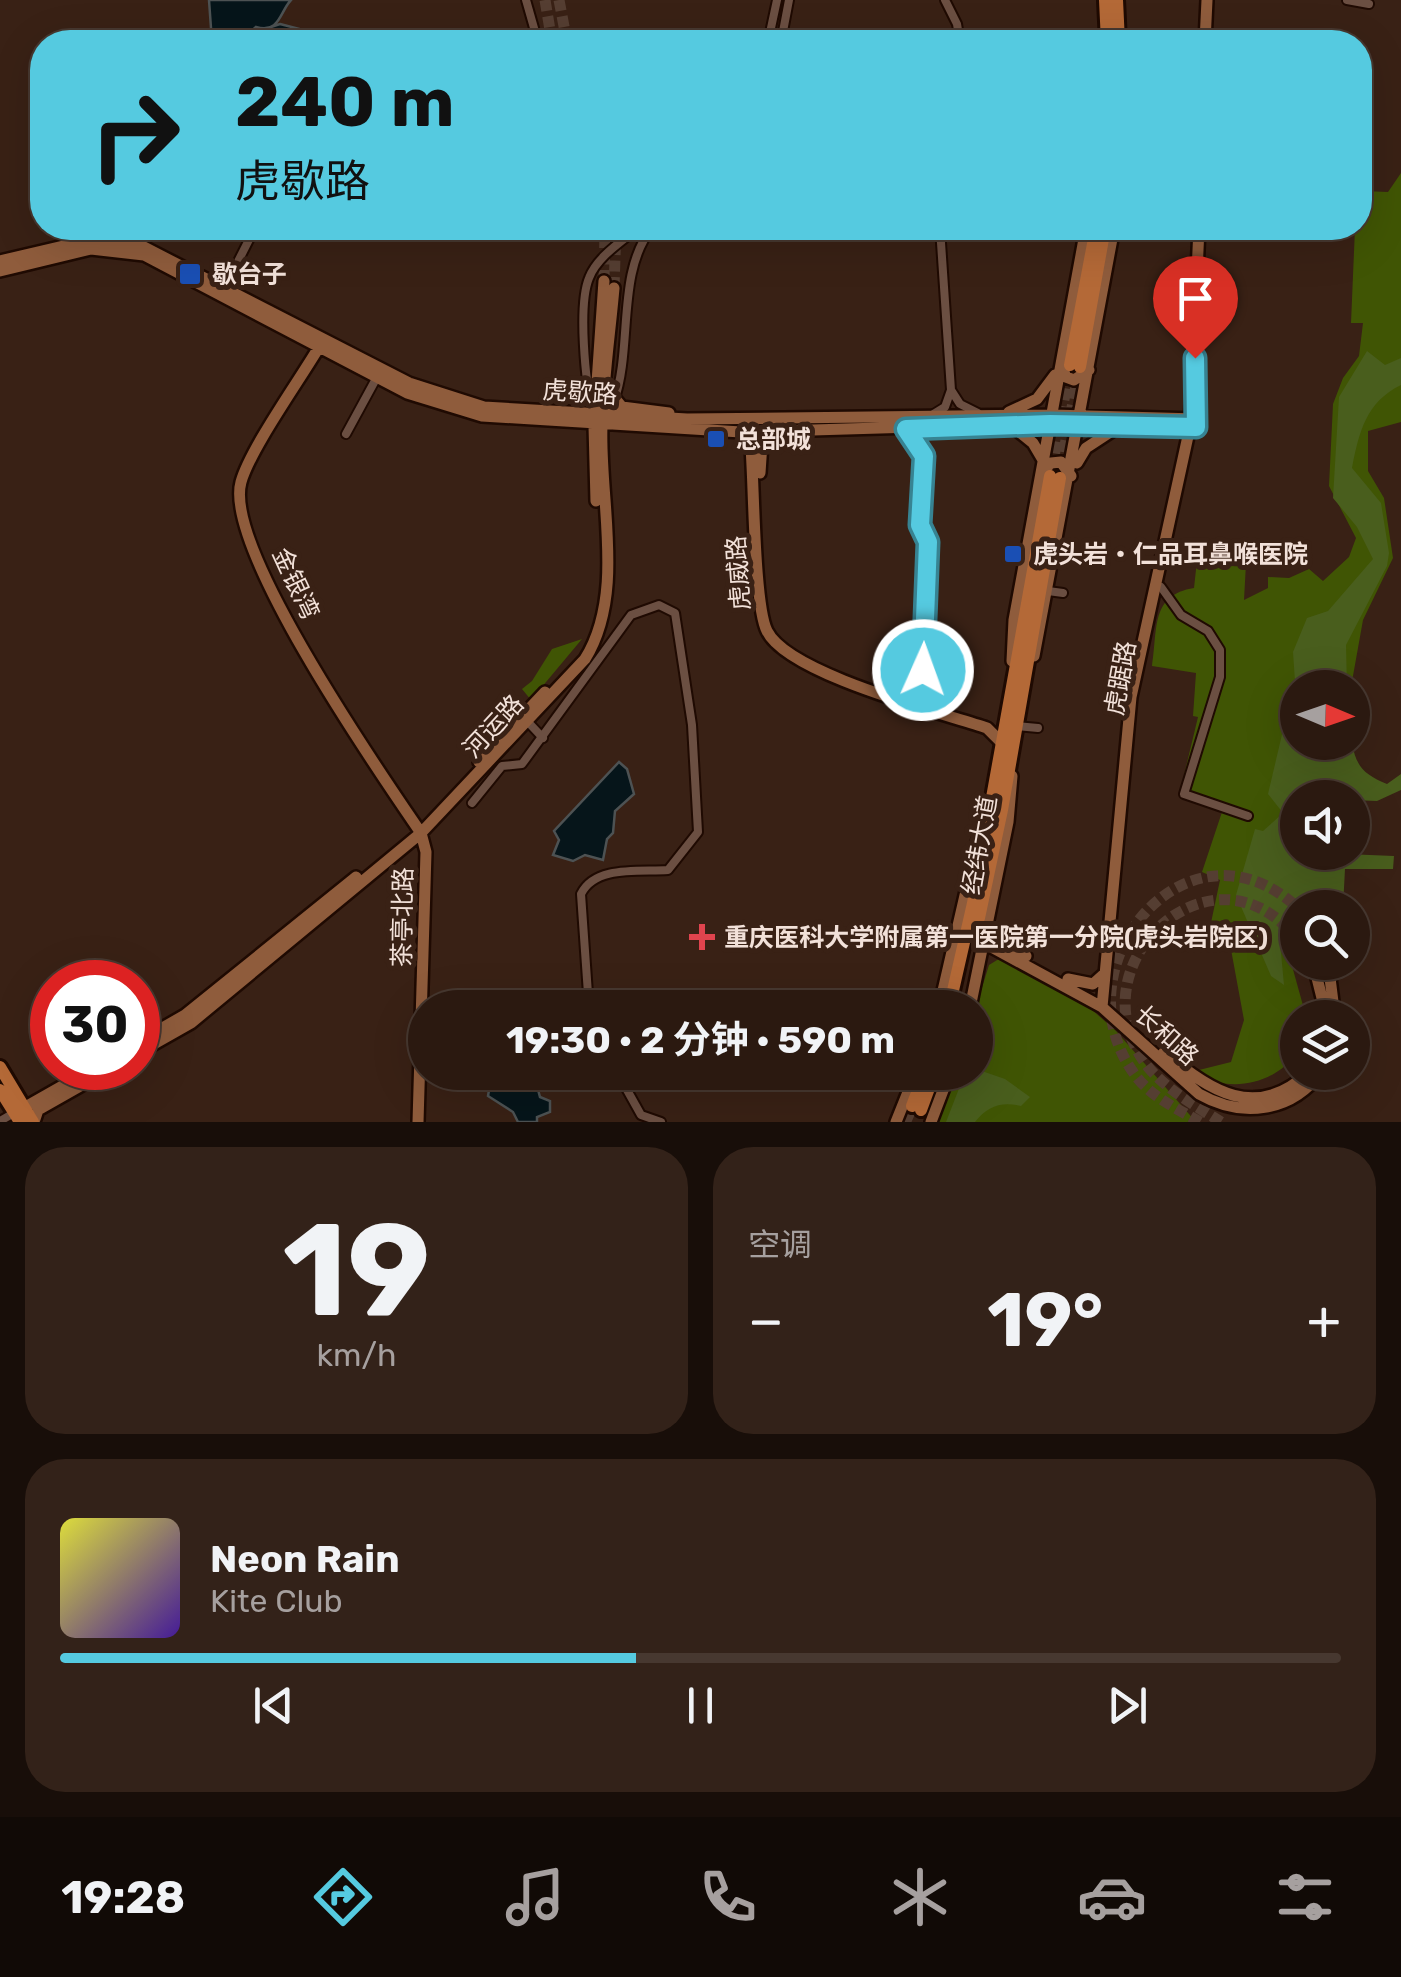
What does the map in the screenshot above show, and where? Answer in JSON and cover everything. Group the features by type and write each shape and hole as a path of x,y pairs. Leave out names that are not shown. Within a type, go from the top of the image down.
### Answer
{"main road":[{"path":"1105,0 1106,30"},
{"path":"1118,0 1119,30"},
{"path":"1206,30 1207,0"},
{"name":"虎歇路","path":"0,262 73,242 123,240 146,246 377,377 425,401 482,416 741,432 906,429 1050,419 1193,423"},
{"path":"1053,473 1122,423 1095,407 1075,366 1085,240"},
{"path":"1075,366 1094,240"},
{"path":"1053,473 1023,432 1006,420 1075,366 1103,240"},
{"path":"1023,688 1048,591 1053,473 1050,419 1075,366 1111,240"},
{"name":"虎踞路","path":"1104,1004 1138,697 1193,423 1199,240"},
{"name":"虎歇路","path":"0,271 78,250 120,249 154,259 224,290"},
{"name":"河运路","path":"160,1029 185,1015 419,830 588,642 599,595 598,422 609,285 606,383 598,422 606,595 601,628 586,659 419,830 190,1023 160,1040"},
{"name":"虎歇路","path":"322,343 453,399 484,407 598,422 987,416 1006,420"},
{"name":"金银湾","path":"322,343 242,480 243,515 277,606 419,830"},
{"path":"606,383 614,401 622,407 687,419"},
{"path":"960,990 1006,744 1004,717 1053,473 1081,421 1086,387"},
{"name":"虎踞路","path":"1104,1004 1131,696 1193,423"},
{"name":"虎威路","path":"741,432 751,448 762,613 773,641 789,656 860,686 987,728 1006,744"},
{"name":"虎威路","path":"776,432 762,444 760,463 768,612 777,638 790,651 857,680 988,723 1004,717"},
{"name":"经纬大道","path":"974,990 1008,822 1006,744 1016,726 1023,688 1053,473"},
{"path":"953,990 973,904 994,772 1006,744"},
{"name":"经纬大道","path":"943,990 994,772"},
{"name":"茶亭北路","path":"418,1122 426,852 419,830"},
{"name":"长和路","path":"985,938 1104,1004 1199,1094 1216,1104 1247,1110 1277,1105 1304,1090"},
{"name":"长和路","path":"985,938 1068,979 1221,1097 1274,1099 1286,1090"},
{"path":"1068,979 1096,984 1106,966"},
{"path":"0,1067 22,1118"},
{"path":"7,1090 29,1096 49,1093"},
{"path":"22,1118 54,1090"},
{"path":"22,1118 73,1090"},
{"path":"896,1122 909,1090"},
{"path":"920,1090 916,1108 926,1090"},
{"path":"931,1122 943,1090"}],"street":[{"path":"526,0 535,30"},
{"path":"771,30 777,0"},
{"path":"784,30 790,0"},
{"path":"945,0 958,30"},
{"path":"1347,0 1369,4"},
{"path":"224,290 249,240"},
{"path":"598,422 586,385 587,284 594,269 623,240 636,242 624,367 614,401"},
{"path":"634,263 646,240"},
{"path":"925,418 945,406 951,390 941,240"},
{"path":"346,434 377,377"},
{"path":"951,390 964,408 987,416"},
{"path":"906,429 924,456 920,525 928,542 923,670 946,676 948,687"},
{"path":"1161,587 1181,615 1208,632 1220,650 1220,677 1184,794 1248,816"},
{"path":"1048,591 1063,593"},
{"path":"472,803 502,766 522,764 564,702 632,615 650,606 675,612 692,724 698,832 668,870 602,875 584,886 580,894 588,990"},
{"path":"528,722 543,738"},
{"path":"1016,726 1038,728"},
{"path":"627,1090 641,1114 660,1122"},
{"path":"0,1121 22,1118"}],"green space":[{"path":"1401,173 1401,422 1368,431 1368,471 1384,498 1393,558 1363,620 1354,670 1280,670 1280,760 1353,760 1349,780 1280,780 1280,870 1321,870 1314,890 1280,890 1280,980 1296,980 1302,1000 1280,1000 1280,1069 1249,1083 1221,1083 1195,1071 1231,1062 1244,1020 1230,944 1208,937 1220,880 1202,872 1222,812 1179,796 1198,717 1193,716 1196,673 1152,666 1156,627 1170,598 1194,588 1199,542 1247,545 1244,600 1268,588 1268,577 1289,578 1309,569 1323,581 1349,557 1356,538 1329,486 1333,404 1343,378 1359,356 1363,323 1351,323 1354,240 1372,240 1372,191 1388,192"},
{"path":"1367,351 1385,365 1401,358 1401,385 1380,400 1366,419 1352,468 1381,503 1389,553 1387,566 1346,645 1347,670 1294,670 1293,652 1307,618 1328,611 1373,559 1357,527 1333,498 1339,397"},
{"path":"582,639 531,700 522,689 532,681 552,649"},
{"path":"1280,743 1280,760 1357,760 1373,777 1387,784 1401,774 1401,790 1377,801 1370,801 1370,780 1280,780 1280,809 1268,794"},
{"path":"1280,816 1280,870 1345,870 1344,890 1280,890 1280,980 1284,985 1271,976 1236,895 1255,829 1263,831"},
{"path":"1370,855 1394,856 1393,869 1370,869"},
{"path":"1002,957 1082,1001 1116,1031 1196,1122 934,1122 948,1090 993,1090 993,990 981,990 989,965"},
{"path":"993,1075 1030,1097 1021,1106 1007,1104 990,1109 975,1122 946,1122 958,1090 993,1090"}],"shaded area":[{"path":"209,0 291,0 270,27 211,30"},
{"path":"280,24 303,30 262,30"},
{"path":"619,762 627,769 634,794 615,811 613,833 607,839 603,860 585,855 573,861 553,855 559,840 554,831"},
{"path":"489,1090 538,1090 540,1097 550,1101 550,1112 537,1117 537,1122 518,1122 513,1112 488,1096"}],"tunnel":[{"path":"545,0 550,30"},
{"path":"559,0 565,30"},
{"path":"604,281 605,240"},
{"path":"614,288 616,240"},
{"path":"1051,471 1069,368"},
{"path":"1061,470 1079,372"},
{"path":"1200,1122 1164,1101 1139,1080 1114,1030 1111,987 1123,946 1146,912 1178,887 1216,876 1256,882 1280,897"},
{"path":"1221,1122 1182,1097 1148,1067 1128,1028 1126,988 1139,953 1163,924 1194,905 1229,900 1265,911 1280,925"},
{"path":"905,1122 912,1106"}],"place":[{"name":"歇台子","path":"190,274"},
{"name":"总部城","path":"716,439"},
{"name":"虎头岩‧仁品耳鼻喉医院","path":"1013,554"},
{"name":"重庆医科大学附属第一医院第一分院(虎头岩院区)","path":"702,937"}],"route":[{"path":"923,670 928,542 920,525 924,456 906,429 1014,424 1196,427 1195,358"}]}
